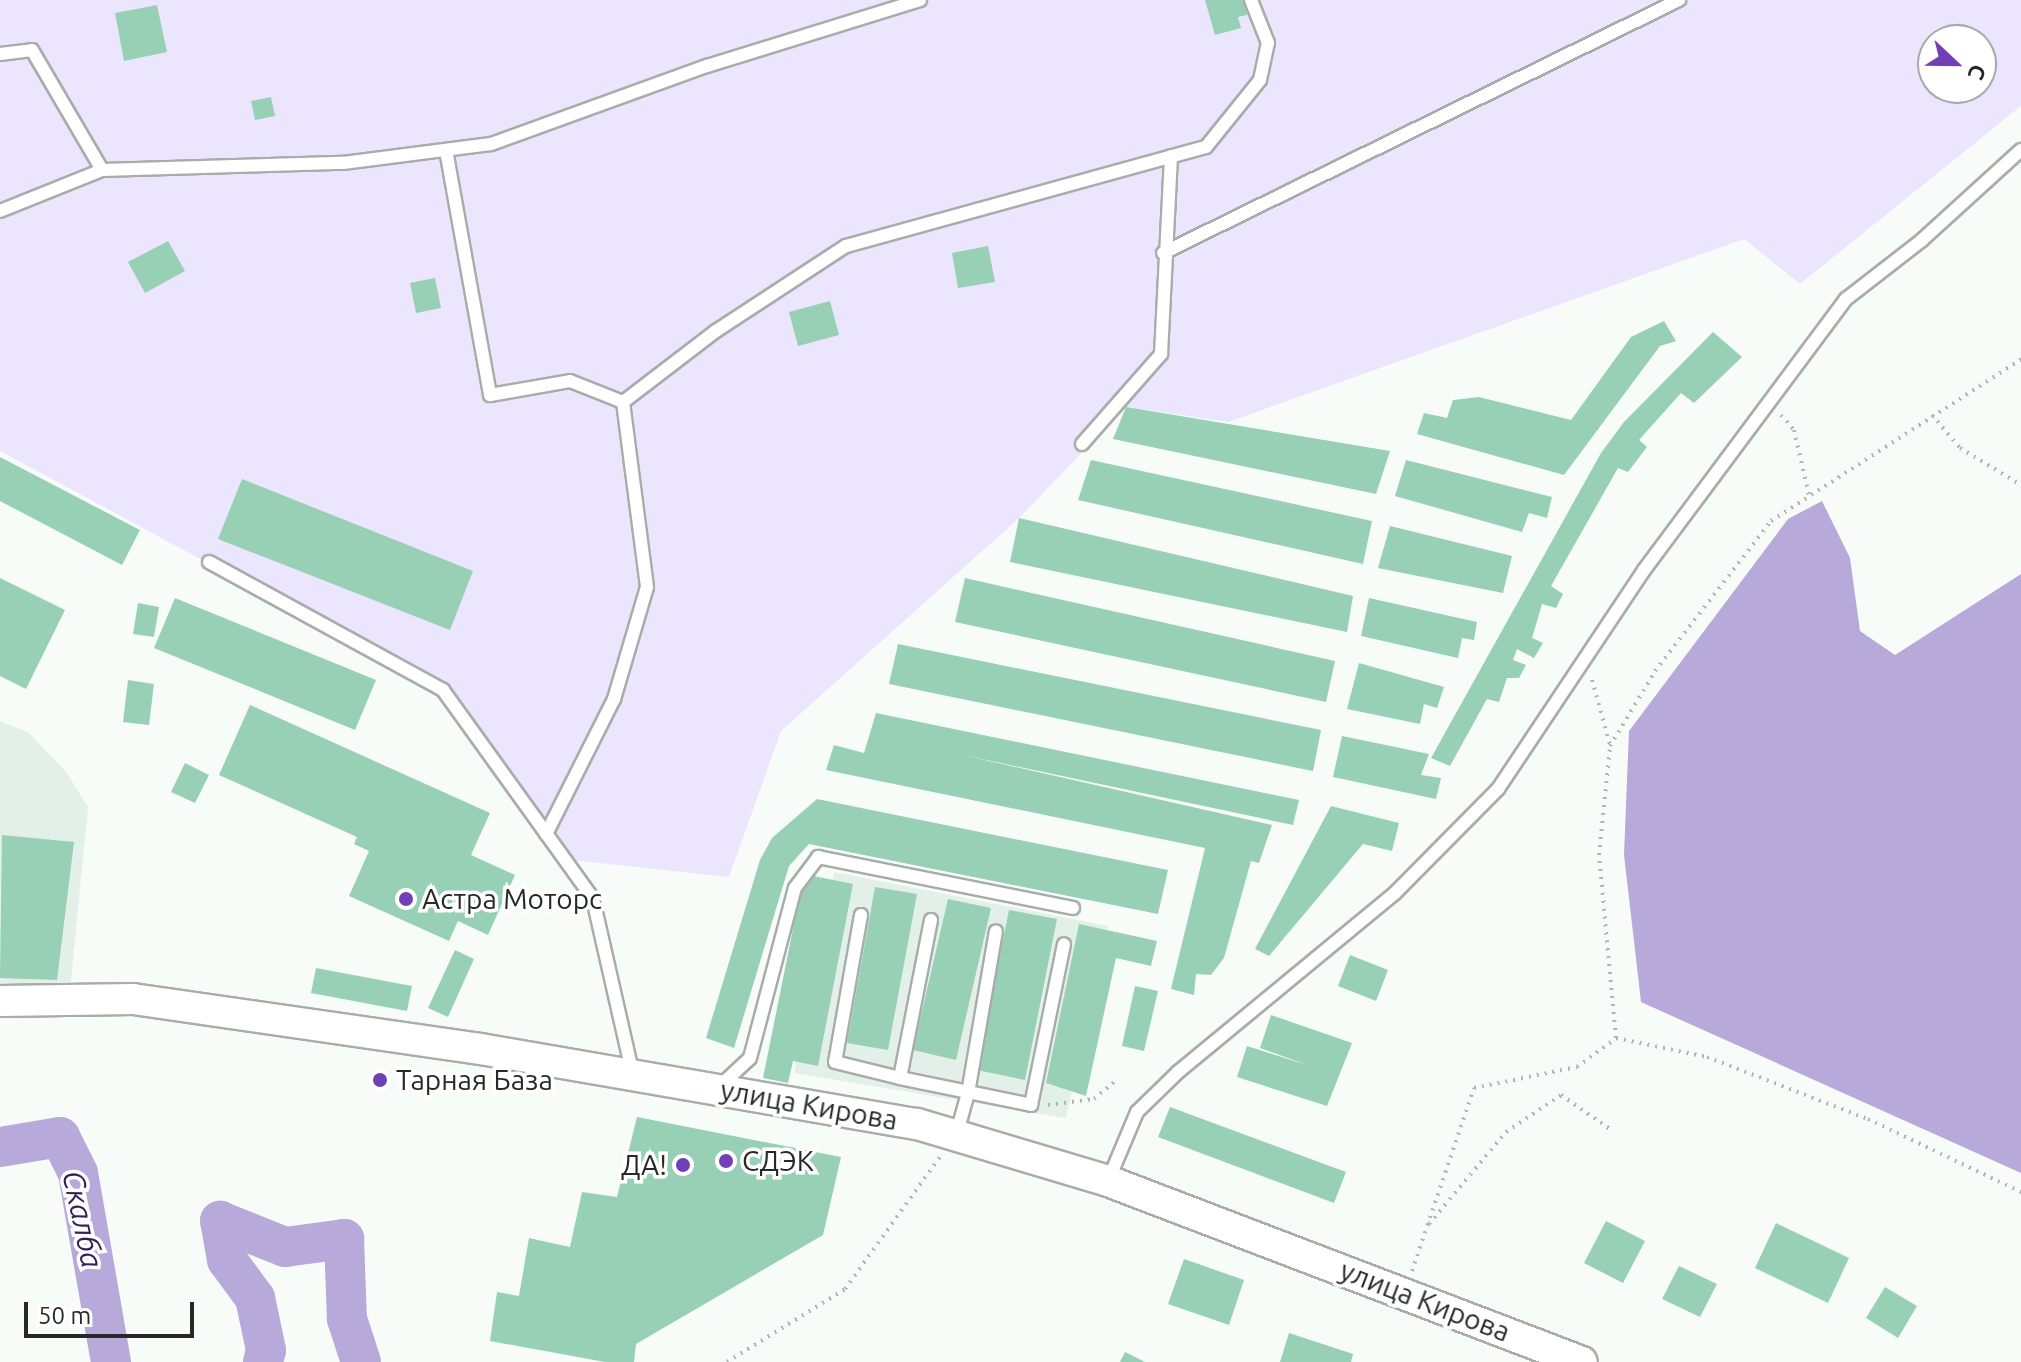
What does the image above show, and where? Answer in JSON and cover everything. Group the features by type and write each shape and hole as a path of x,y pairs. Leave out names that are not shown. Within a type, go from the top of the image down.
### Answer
{"street":[{"name":"улица Кирова","path":"0,1001 133,999 633,1075 956,1136 1108,1181 1582,1362"}],"lane":[{"path":"0,211 102,170 343,163 491,144 707,66 920,0"},
{"path":"623,402 716,331 846,246 1206,147 1260,80 1268,43 1251,0"},
{"path":"1163,253 1679,0"},
{"path":"0,54 32,50 102,170"},
{"path":"446,150 490,395 570,381 623,402"},
{"path":"1108,1181 1137,1112 1178,1072 1395,893 1498,789 1587,655 1846,299 1922,240 2021,150"},
{"path":"1082,444 1161,354 1163,253 1171,156"},
{"path":"546,834 614,699 647,587 623,402"},
{"path":"209,562 443,690 593,899 633,1075"},
{"path":"716,1089 750,1058 795,888 818,857 1073,908"},
{"path":"861,915 835,1062 1031,1105 1064,944"},
{"path":"900,1078 931,920"},
{"path":"956,1136 968,1093 996,931"}],"path":[{"path":"1610,746 1655,671 1771,521 2021,359"},
{"path":"1770,403 1794,430 1809,495"},
{"path":"1932,415 1960,448 2021,485"},
{"path":"1587,655 1610,746 1599,855 1616,1038"},
{"path":"1405,1292 1474,1088 1577,1067 1616,1038 1707,1057 1868,1119 2021,1192"},
{"path":"1031,1105 1084,1102 1114,1082"},
{"path":"1428,1225 1506,1132 1561,1095 1610,1129"},
{"path":"727,1362 845,1289 956,1136"}],"shaded area":[{"path":"0,0 2021,0 2021,106 1800,284 1744,239 1228,422 1126,407 1019,518 781,731 729,877 571,860 443,690 0,451"},
{"path":"1822,501 1850,558 1860,631 1895,655 2021,574 2021,1173 1641,1002 1624,855 1629,731 1788,519"},
{"path":"0,721 29,733 66,772 88,807 70,990 0,992"},
{"path":"834,872 1108,926 1066,1118 794,1073"}],"building":[{"path":"1205,0 1243,0 1247,15 1238,17 1241,28 1215,35"},
{"path":"157,5 167,52 124,61 115,13"},
{"path":"271,97 275,116 255,120 251,101"},
{"path":"168,241 185,271 145,293 128,262"},
{"path":"988,246 995,282 958,288 952,253"},
{"path":"435,278 441,308 416,313 410,283"},
{"path":"830,301 839,335 798,346 789,312"},
{"path":"1664,321 1676,341 1660,346 1564,475 1417,434 1424,413 1447,418 1453,400 1479,397 1571,420 1631,337"},
{"path":"1713,332 1742,357 1694,403 1681,393 1639,440 1647,447 1628,472 1618,468 1551,586 1563,594 1556,608 1542,604 1532,638 1543,643 1534,658 1517,649 1513,660 1526,665 1519,678 1507,678 1499,702 1487,699 1450,766 1431,758 1601,453 1624,422"},
{"path":"1126,407 1390,451 1376,494 1113,439"},
{"path":"0,457 140,530 122,565 0,501"},
{"path":"1091,460 1372,521 1363,564 1078,500"},
{"path":"1406,460 1552,497 1547,518 1529,513 1522,532 1395,496"},
{"path":"242,479 473,571 450,630 218,539"},
{"path":"1019,518 1353,596 1347,632 1010,562"},
{"path":"1390,526 1512,556 1503,593 1378,568"},
{"path":"0,578 65,610 26,689 0,676"},
{"path":"965,578 1335,661 1326,702 955,622"},
{"path":"175,598 376,680 355,730 154,648"},
{"path":"1369,598 1477,622 1474,640 1462,638 1458,658 1361,636"},
{"path":"138,603 159,607 154,637 133,634"},
{"path":"898,644 1321,730 1313,771 889,684"},
{"path":"1359,663 1444,687 1437,708 1424,704 1420,724 1347,709"},
{"path":"128,680 154,684 149,725 123,722"},
{"path":"250,705 490,813 471,855 515,875 488,935 458,921 449,941 349,896 369,851 354,844 357,837 219,775"},
{"path":"876,713 1299,800 1293,825 958,754 1272,825 1259,863 1251,861 1224,958 1211,975 1196,974 1194,995 1171,989 1205,848 826,770 834,745 864,753"},
{"path":"1342,736 1429,754 1421,775 1441,778 1436,799 1333,777"},
{"path":"185,763 209,775 195,803 171,792"},
{"path":"817,799 1168,870 1158,914 809,844 789,866 734,1048 706,1038 760,860 772,838"},
{"path":"1331,806 1399,823 1392,851 1363,844 1269,956 1255,949"},
{"path":"2,835 74,842 57,980 0,978"},
{"path":"804,874 853,884 818,1066 793,1061 788,1083 763,1078"},
{"path":"875,887 917,894 888,1050 847,1043"},
{"path":"948,899 991,908 956,1060 913,1050"},
{"path":"1009,910 1057,919 1025,1080 977,1070"},
{"path":"1079,924 1157,941 1151,966 1116,958 1086,1096 1046,1083"},
{"path":"455,950 474,959 448,1017 428,1008"},
{"path":"1350,955 1388,970 1376,1001 1338,986"},
{"path":"316,968 412,986 407,1011 311,993"},
{"path":"1135,986 1158,991 1144,1051 1122,1046"},
{"path":"1271,1015 1352,1043 1327,1106 1237,1077 1247,1046 1307,1065 1260,1048"},
{"path":"1170,1107 1346,1172 1334,1203 1158,1137"},
{"path":"637,1117 841,1157 823,1235 636,1344 634,1362 605,1362 490,1341 497,1292 519,1296 529,1238 570,1247 582,1192 617,1197"},
{"path":"1606,1221 1645,1241 1623,1283 1584,1263"},
{"path":"1776,1223 1849,1258 1828,1303 1755,1268"},
{"path":"1184,1259 1244,1280 1229,1325 1168,1304"},
{"path":"1679,1266 1717,1284 1700,1317 1662,1299"},
{"path":"1885,1287 1917,1306 1898,1338 1866,1318"},
{"path":"1289,1333 1353,1354 1351,1362 1280,1362"},
{"path":"1125,1352 1145,1362 1120,1362"}],"waterway":[{"name":"Скалба","path":"0,1147 60,1137 78,1173 111,1362"},
{"name":"Скалба","path":"263,1362 266,1350 255,1298 227,1260 220,1221 285,1247 344,1239 347,1319 361,1362"}],"place":[{"name":"Астра Моторс","path":"406,899"},
{"name":"Тарная База","path":"380,1080"},
{"name":"СДЭК","path":"726,1161"},
{"name":"ДА!","path":"683,1165"}]}
